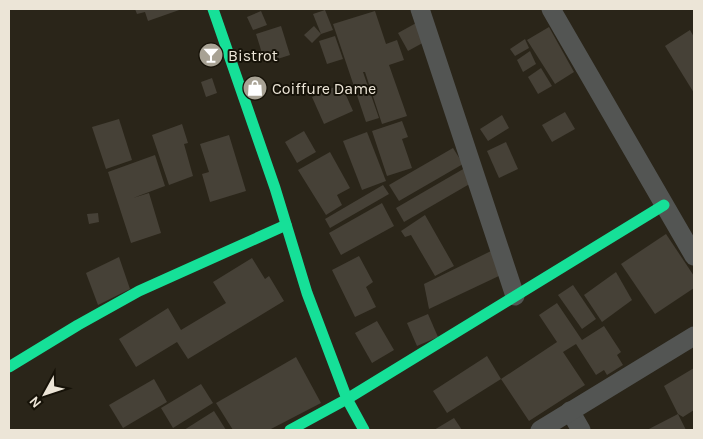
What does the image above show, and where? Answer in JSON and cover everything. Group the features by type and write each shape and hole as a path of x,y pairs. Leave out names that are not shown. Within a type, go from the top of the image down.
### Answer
{"street":[{"path":"214,9 275,188 307,293 347,399 364,430"},
{"path":"420,9 515,296"},
{"path":"551,9 694,256"},
{"path":"290,430 347,399 664,205"},
{"path":"9,367 139,291 286,225"},
{"path":"540,430 694,336"},
{"path":"570,411 581,430"}],"building":[{"path":"135,9 182,9 148,21 145,12 137,14"},
{"path":"325,10 333,30 321,34 313,14"},
{"path":"261,11 267,25 253,30 247,17"},
{"path":"375,11 386,44 397,40 404,60 389,65 407,116 382,124 365,72 363,72 379,118 366,122 333,24"},
{"path":"418,22 428,40 408,51 398,33"},
{"path":"281,26 290,55 265,63 256,34"},
{"path":"314,26 321,34 312,43 304,35"},
{"path":"549,27 574,72 555,84 527,40"},
{"path":"690,30 694,37 694,93 665,46"},
{"path":"335,36 343,59 327,64 319,41"},
{"path":"525,39 529,48 515,56 510,49"},
{"path":"530,51 536,64 523,72 517,60"},
{"path":"541,68 552,86 538,94 528,77"},
{"path":"212,78 217,93 206,97 201,82"},
{"path":"341,84 353,111 324,124 312,97"},
{"path":"565,112 575,129 552,142 542,125"},
{"path":"502,115 509,128 488,141 480,129"},
{"path":"119,119 132,160 106,169 92,127"},
{"path":"402,121 408,137 402,139 412,168 387,176 372,131"},
{"path":"182,124 188,143 184,144 193,176 169,185 152,135"},
{"path":"304,131 316,152 297,163 285,142"},
{"path":"367,132 386,181 362,190 343,141"},
{"path":"229,135 246,191 210,202 202,174 209,172 200,144"},
{"path":"506,142 518,169 499,178 487,151"},
{"path":"453,148 463,164 399,201 389,185"},
{"path":"330,152 350,188 337,195 342,205 326,215 298,170"},
{"path":"155,155 165,186 133,198 149,193 161,233 131,243 108,172"},
{"path":"465,168 473,182 404,222 396,208"},
{"path":"383,185 389,194 330,228 325,219"},
{"path":"382,203 394,226 341,255 329,233"},
{"path":"98,213 99,222 89,224 87,214"},
{"path":"425,215 454,266 435,276 411,235 405,237 401,231"},
{"path":"666,234 694,276 694,288 655,314 621,264"},
{"path":"491,251 501,275 429,309 424,284"},
{"path":"359,256 373,282 366,287 376,307 355,317 332,270"},
{"path":"119,257 130,289 98,305 86,273"},
{"path":"252,258 265,279 269,276 284,301 188,359 177,342 136,367 119,339 168,308 181,330 226,303 213,282"},
{"path":"616,272 632,300 602,322 584,295"},
{"path":"573,285 596,319 582,329 558,295"},
{"path":"557,303 582,340 604,326 621,352 617,355 623,365 607,375 604,370 596,375 576,344 563,352 585,385 529,421 501,379 557,342 539,315"},
{"path":"428,314 438,337 417,346 407,323"},
{"path":"377,321 394,350 372,363 355,333"},
{"path":"487,356 501,379 447,413 433,391"},
{"path":"296,357 321,403 269,430 233,430 216,403"},
{"path":"694,368 694,410 683,417 678,414 664,386"},
{"path":"154,379 167,402 123,428 109,405"},
{"path":"201,384 213,403 173,428 161,408"},
{"path":"214,411 226,430 184,430"},
{"path":"678,414 686,430 647,430"},
{"path":"454,418 462,430 434,430"}],"traffic: fast":[{"path":"213,9 275,188 307,293 347,399 364,430"},
{"path":"290,430 347,399 664,205"},
{"path":"9,367 139,291 286,225"}],"place":[{"name":"Bistrot","path":"211,55"},
{"name":"Coiffure Dame","path":"255,88"}]}
